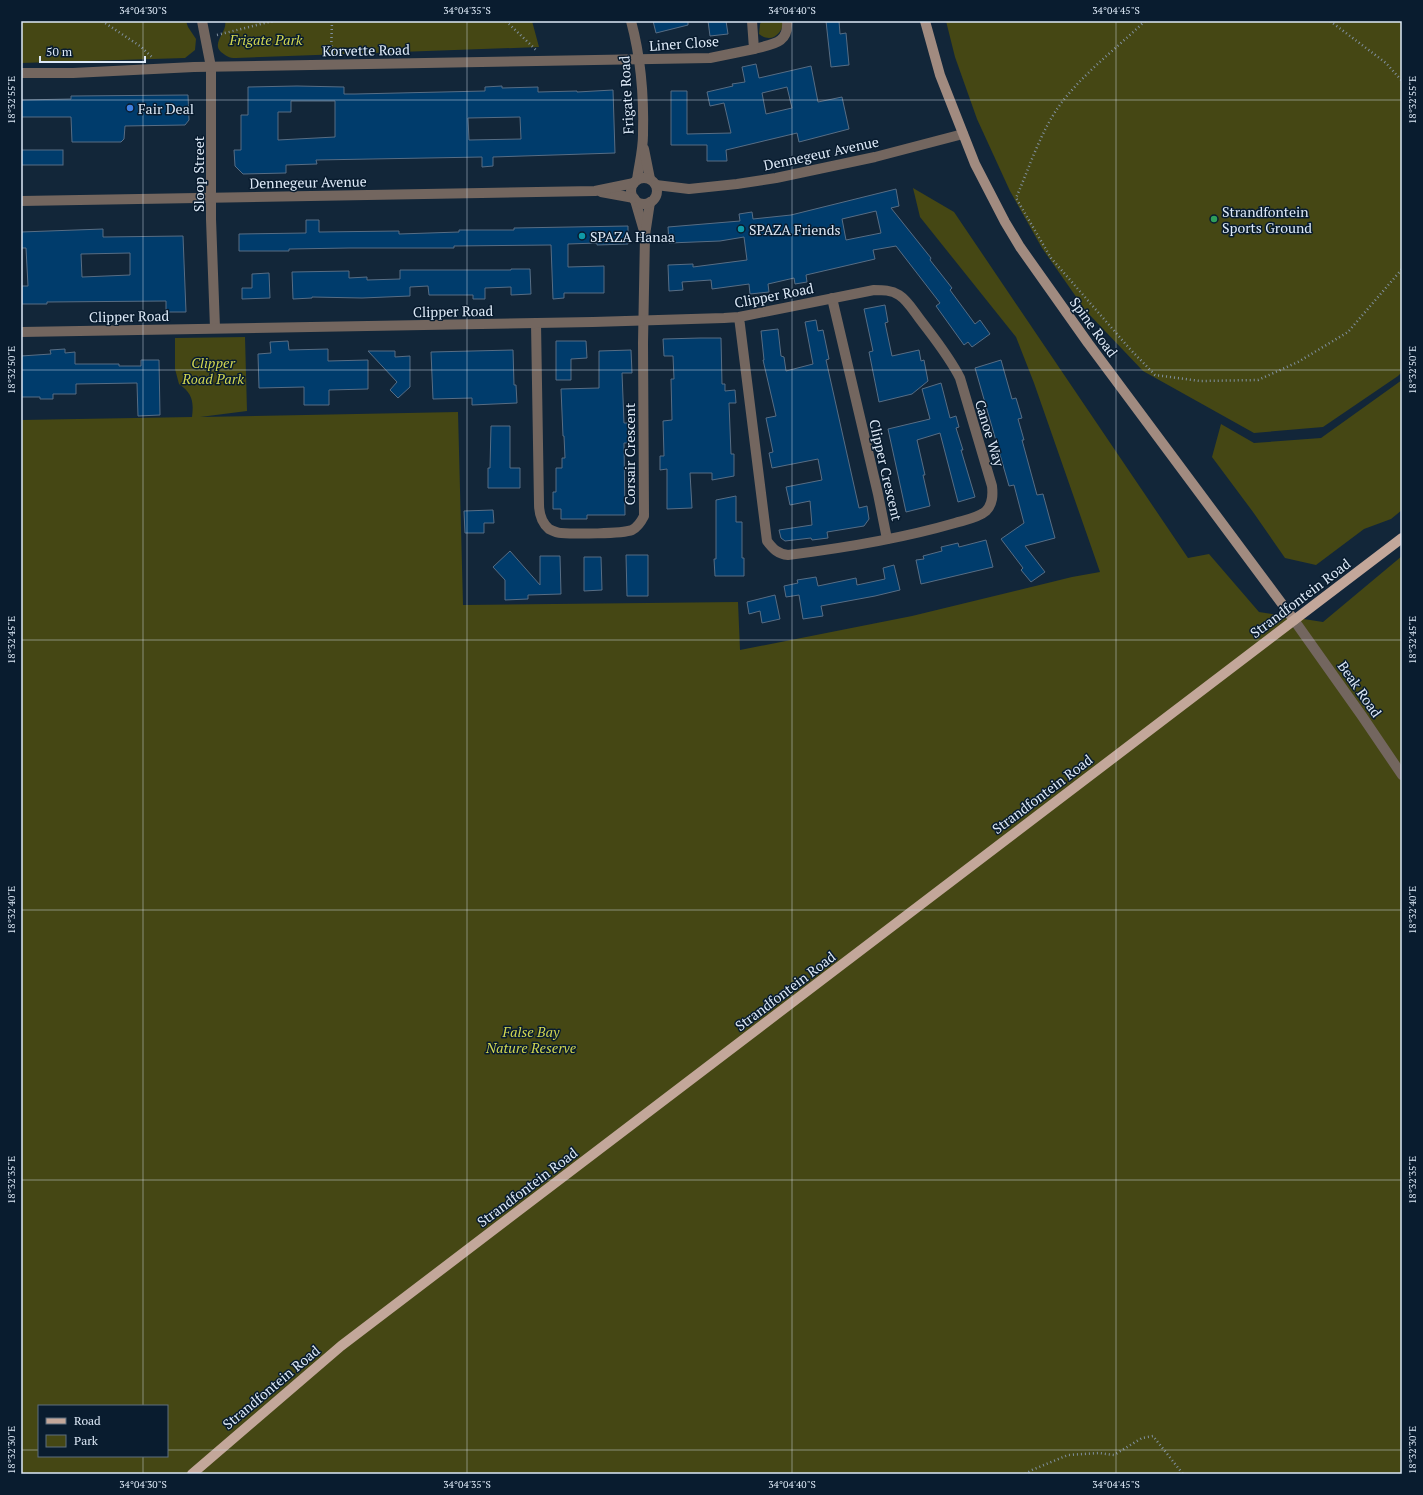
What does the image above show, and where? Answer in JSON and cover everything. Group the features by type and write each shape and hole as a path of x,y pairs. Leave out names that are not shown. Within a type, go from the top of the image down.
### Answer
{"main road":[{"name":"Spine Road","path":"925,21 940,75 975,164 1009,228 1034,268 1294,620"},
{"name":"Strandfontein Road","path":"192,1474 341,1346 1402,538"}],"street":[{"name":"Sloop Street","path":"202,21 207,37 212,67 214,328"},
{"name":"Frigate Road","path":"632,21 642,84 642,143 635,182"},
{"path":"752,21 754,49"},
{"name":"Liner Close","path":"639,60 710,58 754,49 779,42 784,38 788,26 787,21"},
{"name":"Korvette Road","path":"21,73 73,73 212,67 639,60"},
{"name":"Dennegeur Avenue","path":"653,190 737,184 776,178 875,157 963,134"},
{"name":"Frigate Road","path":"642,143 653,190 645,235 644,321"},
{"path":"643,178 653,190 644,204 634,199 632,188 635,182 643,178"},
{"name":"Dennegeur Avenue","path":"21,201 595,191 635,182"},
{"name":"Dennegeur Avenue","path":"595,191 634,199"},
{"name":"Frigate Road","path":"634,199 645,235"},
{"name":"Clipper Road","path":"21,332 644,321 739,317 874,290 883,290"},
{"name":"Canoe Way","path":"883,290 892,292 905,300 941,346 953,365 960,378 992,486 993,494 992,502 989,508 980,516 922,533 887,539"},
{"name":"Clipper Crescent","path":"739,317 768,541 773,549 781,554 788,555 842,548 887,539 878,494 832,298"},
{"name":"Corsair Crescent","path":"536,323 539,514 548,528 559,533 620,532 631,530 636,527 644,516 644,321"},
{"name":"Beak Road","path":"1294,620 1402,775"}],"path":[{"path":"102,21 140,46 164,69"},
{"path":"207,37 273,21"},
{"path":"331,65 332,21"},
{"path":"506,21 536,50 541,61"},
{"path":"1145,21 1095,66 1062,102 1048,124 1016,198 1051,258 1130,349 1155,375 1200,381 1258,380 1298,362 1348,332 1402,269"},
{"path":"1330,21 1386,63 1402,81"},
{"path":"1026,1474 1068,1455 1099,1453 1114,1455 1142,1438 1153,1436 1183,1474"}],"green space":[{"path":"21,21 186,21 196,39 195,50 185,58 21,63"},
{"name":"Frigate Park","path":"225,21 532,21 539,47 233,58 226,56 218,48"},
{"path":"762,21 784,21 781,30 772,38 768,38 759,34 760,24"},
{"name":"Strandfontein Sports Ground","path":"946,21 1402,21 1402,372 1323,427 1254,433 1143,371 1086,311 1042,248 1010,191 977,119 955,57"},
{"name":"False Bay Nature Reserve","path":"913,188 954,212 1188,558 1209,554 1259,612 1323,622 1402,556 1402,1474 21,1474 21,420 192,417 193,406 191,398 187,391 179,384 175,369 175,338 245,337 247,411 200,417 458,412 463,605 738,602 740,650 912,616 1072,577 1100,572 1034,383 1016,337 920,217"},
{"path":"1402,380 1402,510 1391,519 1364,529 1316,565 1285,558 1212,457 1221,424 1254,443 1321,438"}],"building":[{"path":"653,21 688,21 688,25 656,33"},
{"path":"708,21 726,21 728,34 710,36"},
{"path":"826,21 839,21 840,34 846,33 849,65 831,67"},
{"path":"756,64 759,78 811,66 818,102 842,97 849,129 799,142 797,133 726,150 727,161 707,161 707,145 671,145 671,91 687,91 687,134 731,133 724,103 710,106 707,92 733,86 732,84 745,82 742,67","holes":["787,87 792,108 766,114 762,93"]},
{"path":"502,86 502,88 538,87 538,92 613,90 615,153 493,157 493,166 482,167 482,157 316,160 317,164 286,165 286,173 243,174 235,166 234,150 241,150 241,115 248,115 248,87 344,87 344,94 485,91 485,87","holes":["291,101 335,101 335,137 278,140 278,112 291,112","520,117 521,139 469,140 468,118"]},
{"name":"Fair Deal","path":"188,95 189,120 185,125 125,126 124,139 121,142 72,142 71,117 21,117 21,100 71,99 71,96"},
{"path":"21,150 63,150 63,165 21,165"},
{"path":"896,189 899,206 891,208 931,258 930,260 952,288 950,290 975,324 980,320 990,334 972,347 968,342 964,345 936,306 940,303 896,246 873,250 875,259 806,275 807,282 795,284 794,278 768,284 769,292 750,294 749,284 712,289 711,280 682,282 683,290 669,291 668,265 693,264 693,267 747,260 744,237 720,241 669,243 668,227 740,221 739,214 752,212 753,219 791,215","holes":["876,211 881,233 846,240 842,219"]},
{"path":"306,220 319,220 319,232 399,231 399,234 459,232 459,230 514,230 514,228 628,226 628,244 568,244 568,267 604,266 604,293 564,293 564,298 553,299 551,245 239,251 239,234 306,233"},
{"path":"103,229 103,237 183,236 186,312 166,312 166,301 47,302 47,304 22,304 22,286 28,286 26,248 21,248 21,232","holes":["130,253 130,275 82,277 81,254"]},
{"path":"530,269 531,294 511,295 511,287 485,288 485,299 473,299 473,295 429,295 428,286 410,287 410,296 362,298 312,297 293,299 292,272 349,271 349,278 367,277 367,280 400,279 400,270"},
{"path":"269,273 270,298 242,299 242,288 252,288 252,274"},
{"path":"885,305 888,322 885,323 892,356 919,350 921,361 924,360 928,381 912,394 879,402 869,352 873,351 864,309"},
{"path":"816,320 818,331 823,330 829,359 826,360 859,508 867,506 869,519 864,526 827,532 828,538 785,541 781,538 779,530 812,525 810,501 790,505 786,487 822,480 818,459 772,468 769,453 773,452 766,418 776,416 763,360 761,331 778,329 781,356 784,357 786,371 813,364 805,322"},
{"path":"721,338 722,384 725,384 725,391 735,390 736,403 729,403 731,454 734,454 734,476 712,480 712,473 690,473 692,508 667,509 667,469 660,470 660,456 664,456 663,421 672,420 671,379 674,379 673,356 664,356 663,339"},
{"path":"288,341 289,350 328,349 328,361 368,360 368,389 329,390 329,405 304,405 304,387 259,388 258,354 271,353 270,342"},
{"path":"556,341 586,341 587,358 571,359 571,380 556,380"},
{"path":"65,349 65,353 75,352 75,364 119,364 119,366 141,366 141,360 159,360 160,415 138,416 137,383 76,384 76,394 53,394 53,399 21,397 21,356 51,354 50,350"},
{"path":"513,350 514,385 516,385 517,403 472,405 472,398 433,399 431,352"},
{"path":"631,350 632,373 622,373 624,423 630,423 631,443 624,443 625,515 587,515 587,519 561,519 561,509 553,509 553,492 556,492 556,468 562,468 562,458 565,458 561,389 599,388 599,351"},
{"path":"368,351 395,351 395,357 410,356 410,387 398,398 390,390 397,382"},
{"path":"1001,360 1012,399 1016,398 1022,418 1018,419 1024,440 1022,440 1037,495 1043,494 1055,538 1025,546 1045,572 1031,582 1021,570 1023,568 1001,539 1024,523 1014,485 1009,486 975,368"},
{"path":"941,383 950,418 956,416 959,427 956,428 963,450 961,450 975,497 958,502 940,433 917,440 930,506 906,512 888,429 930,419 922,389"},
{"path":"491,426 510,426 510,468 520,468 520,488 488,488"},
{"path":"736,496 736,522 742,522 742,558 744,558 744,576 715,576 714,559 716,559 716,500"},
{"path":"493,510 494,523 484,523 484,533 465,533 464,511"},
{"path":"986,540 993,567 921,584 916,560 924,559 923,556 942,551 941,547 958,543 959,547"},
{"path":"510,551 540,585 540,556 560,556 561,594 528,595 528,599 505,600 505,580 493,567"},
{"path":"626,555 648,555 648,596 627,596"},
{"path":"584,557 601,557 602,590 584,591"},
{"path":"894,565 900,590 821,606 823,616 803,619 799,595 786,597 784,586 798,583 797,580 816,577 818,586 856,578 857,585 885,579 883,568"},
{"path":"775,595 780,619 762,623 760,611 749,614 747,602"}],"place":[{"name":"Fair Deal","path":"130,108"},
{"name":"Strandfontein Sports Ground","path":"1214,219"},
{"name":"SPAZA Friends","path":"741,229"},
{"name":"SPAZA Hanaa","path":"582,236"}],"park label":[{"name":"Clipper Road Park","path":"213,370"}]}
